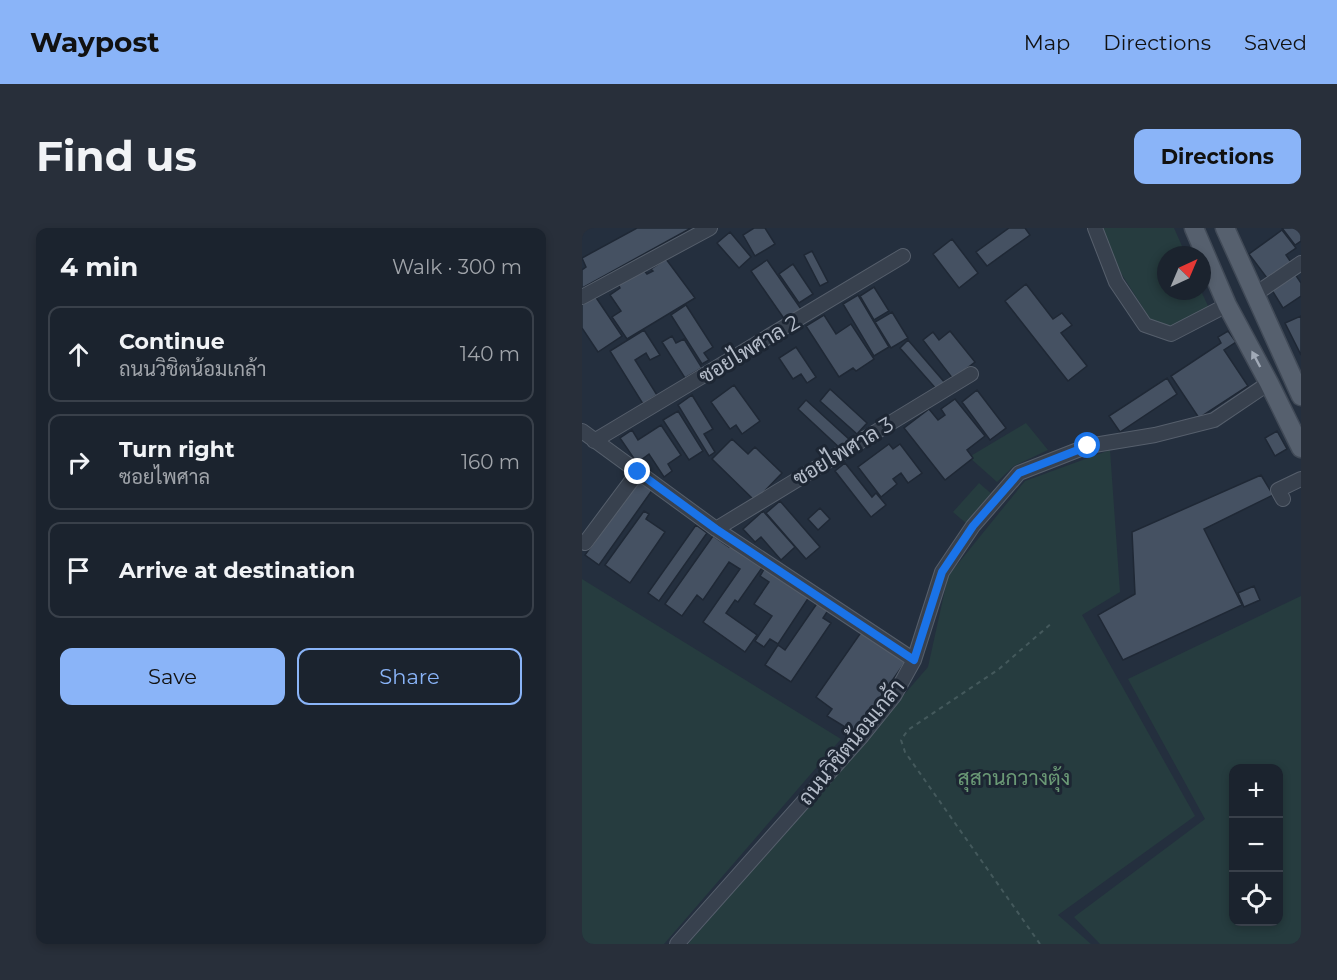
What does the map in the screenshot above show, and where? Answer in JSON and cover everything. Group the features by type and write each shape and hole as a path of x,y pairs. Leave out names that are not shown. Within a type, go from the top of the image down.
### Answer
{"main road":[{"path":"1194,228 1227,305 1269,383 1293,442"},
{"path":"1225,228 1254,295 1296,375 1301,396"}],"street":[{"path":"582,297 710,228"},
{"path":"1095,228 1116,282 1145,325 1171,334 1227,305"},
{"name":"ซอยไพศาล 2","path":"594,441 903,256"},
{"path":"1254,295 1301,263"},
{"name":"ซอยไพศาล 3","path":"716,529 970,374"},
{"name":"ถนนวิชิตน้อมเกล้า","path":"677,944 861,737 894,696 914,660 942,572 973,526 1019,473 1088,446 1155,435 1214,420 1269,383"},
{"path":"582,431 716,529 914,660"},
{"path":"585,543 638,472"},
{"path":"1283,499 1278,490 1301,479"}],"path":[{"path":"1040,944 905,752 901,740 908,730 999,669 1053,622"}],"green space":[{"path":"1102,228 1174,228 1182,246 1157,246 1157,300 1205,300 1209,308 1170,327 1150,319 1119,270"},
{"path":"1026,423 1048,450 1014,466 997,482 969,457"},
{"name":"สุสานกวางตุ้ง","path":"1110,450 1120,592 1082,615 1195,816 1058,915 1091,944 688,944 928,667 948,576 1025,481"},
{"path":"979,483 994,496 968,525 953,512"},
{"path":"582,579 841,739 664,944 582,944"},
{"path":"1301,596 1301,944 1100,944 1074,917 1205,819 1128,679"}],"building":[{"path":"637,228 691,228 582,288 582,270 586,267 582,258"},
{"path":"754,228 765,228 775,244 755,256 743,235"},
{"path":"1009,228 1025,228 1030,235 987,266 976,252"},
{"path":"1282,228 1301,228 1301,241 1295,245"},
{"path":"1282,230 1296,248 1286,255 1293,265 1270,282 1249,254"},
{"path":"730,232 751,257 739,268 717,243"},
{"path":"952,239 978,273 959,288 933,254"},
{"path":"812,251 828,282 820,286 804,255"},
{"path":"666,259 695,298 627,339 612,317 621,311 610,295 620,288 617,282 642,268 647,274"},
{"path":"767,260 801,309 785,320 751,271"},
{"path":"793,264 813,294 799,303 779,274"},
{"path":"1293,271 1301,283 1301,296 1283,308 1270,287"},
{"path":"1026,284 1053,319 1062,313 1072,325 1061,333 1087,366 1068,381 1005,301"},
{"path":"874,287 889,311 874,320 860,296"},
{"path":"858,295 889,347 874,356 843,304"},
{"path":"595,296 622,336 598,352 582,328 582,305"},
{"path":"686,305 713,347 704,353 709,360 702,364 671,315"},
{"path":"892,312 908,338 891,348 875,322"},
{"path":"824,315 836,334 851,324 874,359 856,371 853,368 839,377 806,326"},
{"path":"1301,316 1301,355 1285,323"},
{"path":"644,330 660,355 650,360 646,353 635,360 657,395 643,404 610,351"},
{"path":"950,331 975,362 953,379 923,340 933,332 939,340"},
{"path":"1228,331 1236,342 1224,350 1248,386 1199,418 1171,376 1221,343 1218,337"},
{"path":"672,336 676,343 684,339 702,368 685,378 662,342"},
{"path":"908,340 946,384 938,391 900,348"},
{"path":"796,347 816,377 807,383 801,374 793,379 779,358"},
{"path":"1167,378 1177,394 1120,432 1109,416"},
{"path":"734,385 760,421 742,434 736,425 730,429 711,402"},
{"path":"830,389 867,423 857,434 820,401"},
{"path":"977,390 1006,428 990,440 962,402"},
{"path":"692,395 713,429 704,434 715,452 709,456 678,405"},
{"path":"955,399 985,436 967,450 973,458 945,480 904,428 929,409 938,420 945,415 941,409"},
{"path":"806,400 851,441 842,450 798,409"},
{"path":"678,411 703,451 689,460 663,420"},
{"path":"661,425 681,455 668,464 672,471 664,477 649,454 637,463 620,438 632,430 638,440"},
{"path":"1277,431 1287,449 1275,456 1265,438"},
{"path":"732,439 748,454 755,447 782,473 755,501 712,459"},
{"path":"889,444 893,449 900,444 922,473 908,483 901,473 893,479 897,484 881,497 858,467"},
{"path":"845,463 872,497 876,493 886,505 871,517 835,471"},
{"path":"1261,475 1273,495 1204,529 1242,605 1123,660 1098,615 1135,594 1132,532"},
{"path":"639,479 653,489 599,565 585,555"},
{"path":"780,501 820,547 806,559 766,513"},
{"path":"820,508 830,519 818,530 808,519"},
{"path":"644,511 649,514 646,519 665,532 630,583 605,565"},
{"path":"763,511 795,547 781,560 761,537 755,542 743,529"},
{"path":"696,525 707,533 659,601 648,593"},
{"path":"713,536 729,547 732,543 764,565 738,602 735,600 726,613 757,635 745,652 703,622 740,569 729,562 703,600 697,595 682,616 665,604"},
{"path":"766,566 811,594 778,644 770,639 764,647 755,641 772,616 754,604 769,582 760,576"},
{"path":"1254,586 1260,600 1244,607 1238,593"},
{"path":"818,602 829,609 823,618 831,623 791,682 765,665 778,645 785,650"},
{"path":"862,631 906,661 855,733 827,716 832,709 816,697"}],"route":[{"path":"638,472 716,529 914,660 942,572 973,526 1019,473 1088,446"}]}
